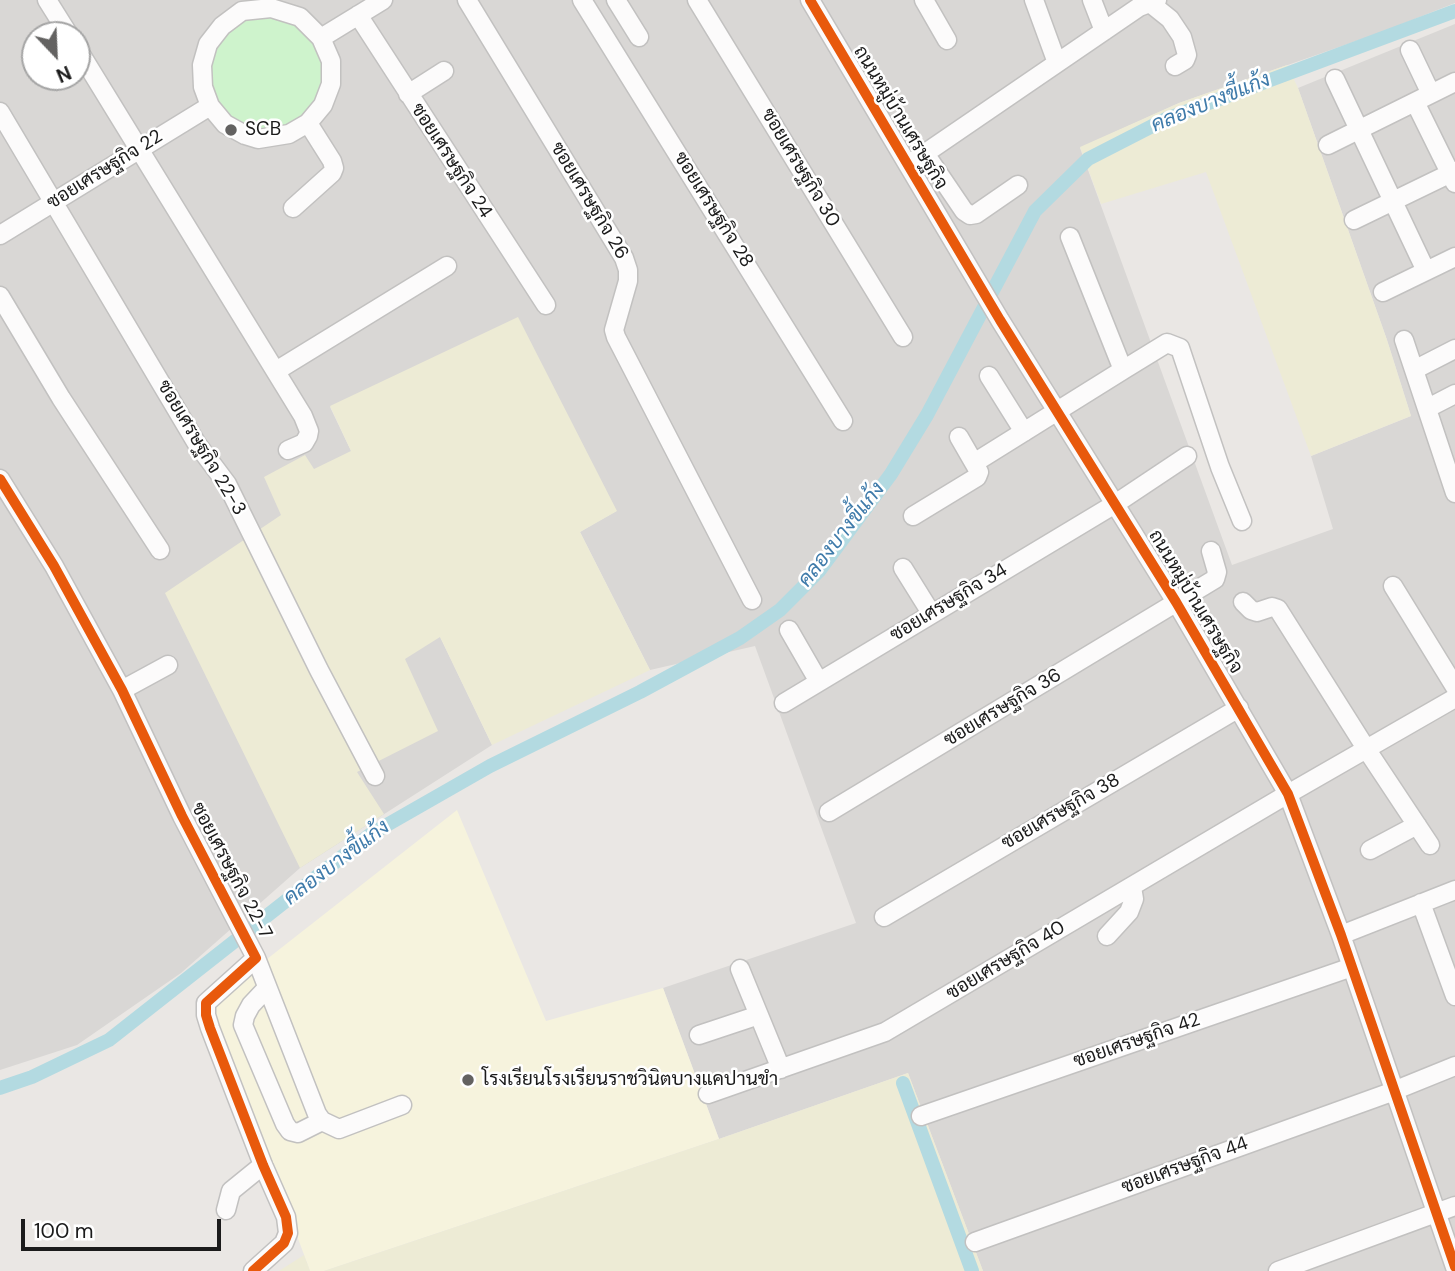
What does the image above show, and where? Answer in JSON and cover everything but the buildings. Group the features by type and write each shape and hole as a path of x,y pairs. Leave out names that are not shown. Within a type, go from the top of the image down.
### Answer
{"street":[{"path":"47,0 60,21"},
{"path":"321,38 383,0"},
{"name":"ซอยเศรษฐกิจ 26","path":"467,0 624,258 628,281 614,330 616,337 752,600"},
{"name":"ซอยเศรษฐกิจ 28","path":"582,0 843,421"},
{"path":"616,0 639,37"},
{"name":"ซอยเศรษฐกิจ 30","path":"697,0 903,337"},
{"name":"ถนนหมู่บ้านเศรษฐกิจ","path":"810,0 1000,320 1176,602 1288,794 1341,934 1455,1267"},
{"path":"924,0 947,40"},
{"path":"1034,0 1057,63"},
{"path":"1092,0 1104,30"},
{"path":"908,165 1145,2 1170,19 1182,37 1188,55 1175,66"},
{"path":"240,5 271,8 300,17 321,38 331,61 331,83 323,105 309,123 289,134 258,139 245,135 225,124 210,106 202,87 202,65 208,44 240,5"},
{"name":"ซอยเศรษฐกิจ 24","path":"358,15 546,306"},
{"path":"1354,220 1453,176 1423,98 1410,50"},
{"path":"91,71 276,371 309,431 304,443 288,450"},
{"path":"408,94 444,71"},
{"path":"1335,79 1426,271"},
{"path":"1328,145 1455,82"},
{"name":"ซอยเศรษฐกิจ 22","path":"0,235 210,106"},
{"name":"ซอยเศรษฐกิจ 22-3","path":"0,113 197,444 227,484 375,776"},
{"path":"293,208 332,173 334,168 309,123"},
{"path":"924,152 964,211 970,215 976,214 1018,185"},
{"path":"1070,237 1123,370"},
{"path":"1383,292 1455,257"},
{"path":"276,371 447,266"},
{"path":"0,296 61,398 160,550"},
{"path":"1404,340 1455,493"},
{"path":"974,463 1167,343 1175,344 1180,348 1216,455 1242,521"},
{"path":"1414,370 1455,349"},
{"path":"989,376 1024,432"},
{"path":"1427,408 1455,394"},
{"path":"913,516 977,477 979,472 959,437"},
{"name":"ซอยเศรษฐกิจ 34","path":"784,703 1115,504 1187,456"},
{"name":"ซอยเศรษฐกิจ 22-7","path":"0,479 54,566 122,691 182,816 254,954 206,1003 206,1015 263,1165 286,1217 288,1233 284,1243 253,1271"},
{"name":"ซอยเศรษฐกิจ 36","path":"829,812 1215,579 1217,572 1211,551"},
{"path":"903,568 931,613"},
{"path":"1393,586 1455,687"},
{"path":"1243,601 1251,610 1257,612 1272,607 1278,609 1430,845"},
{"path":"789,630 819,682"},
{"path":"122,691 168,665"},
{"name":"ซอยเศรษฐกิจ 40","path":"708,1094 886,1032 1455,698"},
{"name":"ซอยเศรษฐกิจ 38","path":"884,917 1239,708"},
{"path":"1370,850 1417,825"},
{"path":"1107,936 1129,912 1134,899 1132,887"},
{"path":"1341,934 1455,890"},
{"path":"1421,903 1455,996"},
{"path":"254,954 321,1121 339,1129 402,1105"},
{"name":"ซอยเศรษฐกิจ 42","path":"921,1116 1352,967"},
{"path":"740,969 780,1069"},
{"path":"267,988 251,1005 243,1025 290,1131 298,1133 321,1121"},
{"path":"699,1035 759,1015"},
{"name":"ซอยเศรษฐกิจ 44","path":"975,1242 1455,1066"},
{"path":"226,1210 231,1191 263,1165"},
{"path":"1278,1271 1455,1206"}],"shaded area":[{"path":"0,0 1455,0 1455,3 1382,32 1179,103 1080,148 1232,565 1333,529 1311,456 1411,416 1298,88 1455,24 1455,1271 983,1271 908,1073 719,1139 663,988 856,923 755,646 650,670 580,532 616,511 330,407 492,745 300,868 181,973 77,1045 0,1070"},
{"path":"1287,65 1298,88 1411,416 1311,456 1206,172 1101,204 1080,147 1179,103"},
{"path":"518,317 617,511 580,532 650,670 492,745 440,637 405,659 438,731 357,772 384,814 300,868 165,593 281,515 264,477 305,455 314,469 351,451 330,406"},
{"name":"โรงเรียนโรงเรียนราชวินิตบางแคปานขำ","path":"457,810 546,1021 663,988 719,1139 324,1271 310,1271 211,1003"},
{"path":"908,1073 983,1271 324,1271 719,1139"},
{"path":"304,1255 310,1271 279,1271"}],"green space":[{"path":"269,15 287,19 303,28 316,42 324,59 326,78 312,113 280,132 241,129 212,101 208,61 216,42 230,27 248,18"}],"waterway":[{"name":"คลองบางขี้แก้ง","path":"0,1088 32,1077 109,1040 371,834 490,766 640,692 740,638 780,610 819,571 891,474 927,415 1035,211 1088,159 1166,119 1455,11"},
{"path":"903,1083 972,1271"}],"cycle path":[{"path":"810,0 1000,320 1176,602 1288,794 1341,935 1455,1267"},
{"path":"0,479 54,566 122,690 182,816 256,958 206,1003 210,1028 286,1217 288,1233 284,1243 253,1271"}],"place":[{"name":"SCB","path":"231,130"},
{"name":"โรงเรียนโรงเรียนราชวินิตบางแคปานขำ","path":"468,1080"}]}
